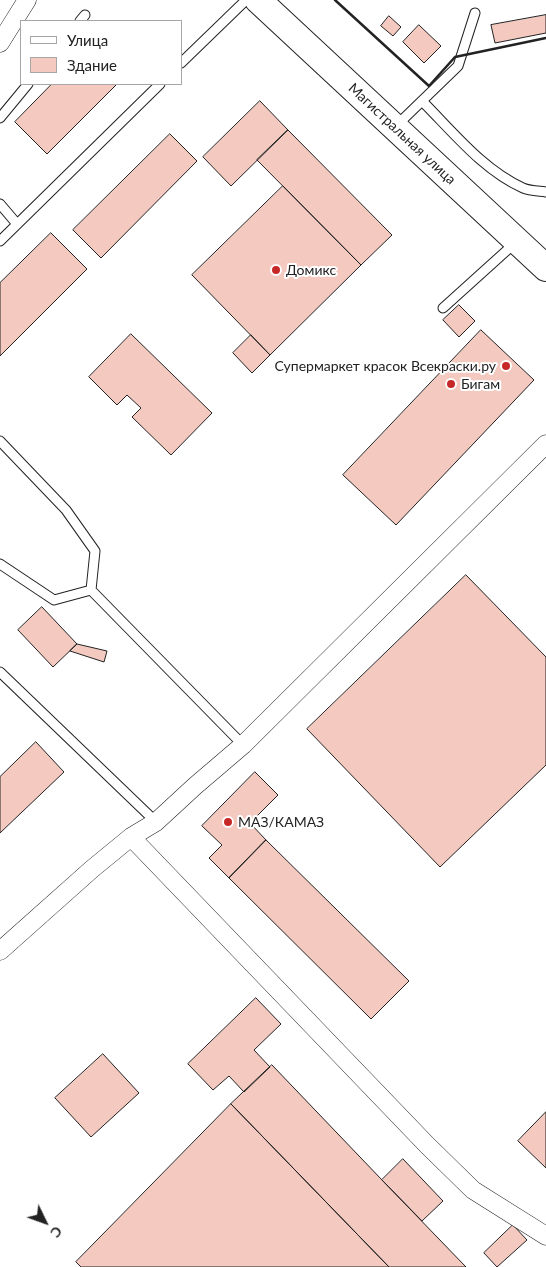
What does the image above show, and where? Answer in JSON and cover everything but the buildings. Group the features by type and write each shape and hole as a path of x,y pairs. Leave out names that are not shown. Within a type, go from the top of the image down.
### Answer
{"main road":[{"name":"Магистральная улица","path":"258,0 546,268"}],"street":[{"path":"0,43 27,0"},
{"path":"0,951 92,869 131,837 156,822 243,745 546,444"},
{"path":"131,837 427,1145 473,1190 546,1236"}],"lane":[{"path":"182,62 246,0"},
{"path":"395,127 458,66 475,13"},
{"path":"0,118 27,85"},
{"path":"0,241 159,85"},
{"path":"422,101 475,155 502,177 525,189 546,192"},
{"path":"0,204 17,224"},
{"path":"443,308 517,241"},
{"path":"0,440 66,510 95,551 91,590"},
{"path":"0,564 54,600 91,590"},
{"path":"91,590 243,745"},
{"path":"0,672 156,822"}],"wall":[{"path":"335,0 429,86 455,57 546,38"}],"place":[{"name":"Домикс","path":"276,270"},
{"name":"Супермаркет красок Всекраски.ру","path":"506,366"},
{"name":"Бигам","path":"451,384"},
{"name":"МАЗ/КАМАЗ","path":"228,822"}]}
